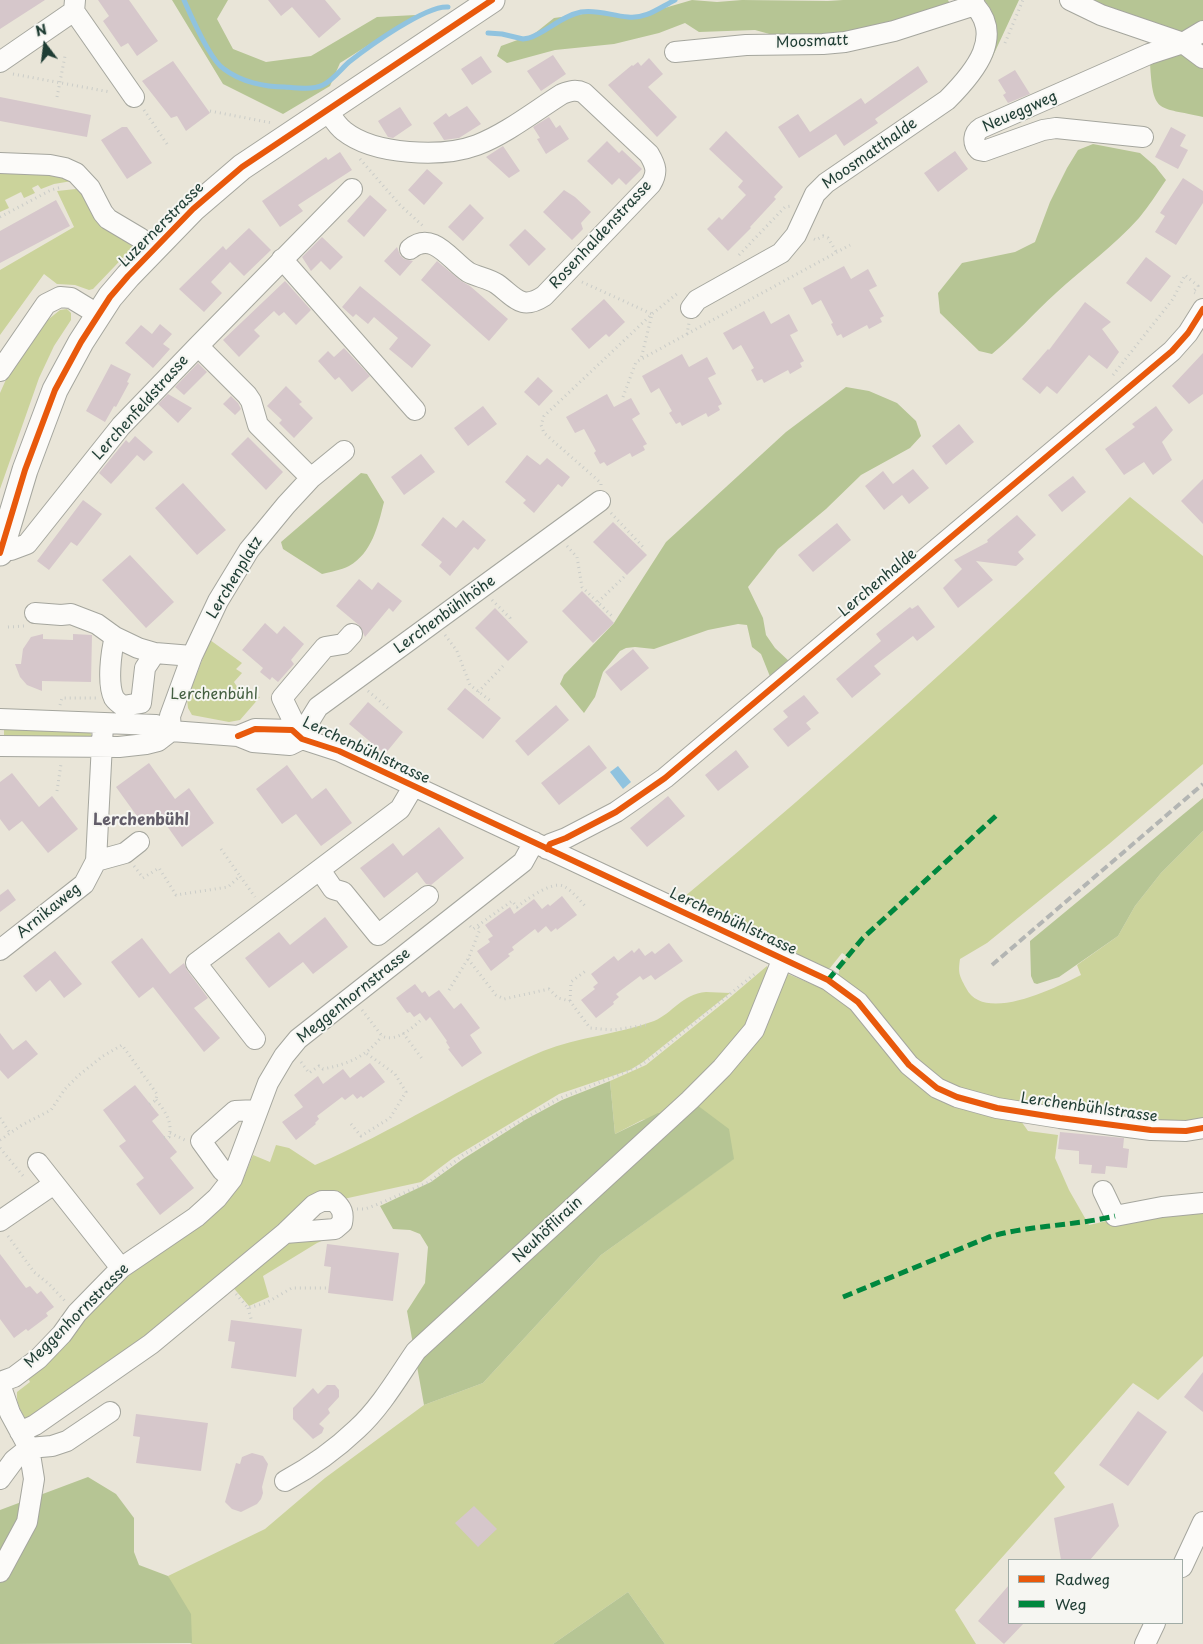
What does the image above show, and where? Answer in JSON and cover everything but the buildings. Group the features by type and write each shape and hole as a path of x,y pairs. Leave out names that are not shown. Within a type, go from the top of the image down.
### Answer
{"main road":[{"name":"Luzernerstrasse","path":"0,551 25,470 55,390 81,342 110,297 193,209 242,167 492,0"}],"street":[{"path":"1070,0 1100,15 1183,43 1203,58"},
{"name":"Moosmatt","path":"675,52 746,45 845,42 894,31 972,3"},
{"name":"Moosmatthalde","path":"686,300 697,300 782,253 796,235 815,194 826,183 947,100 977,64 986,44 986,24 972,3"},
{"path":"4,67 74,6 134,97"},
{"path":"1183,43 1203,31"},
{"path":"1183,43 1203,42"},
{"name":"Neueggweg","path":"1143,137 1056,128 1042,130 984,151 979,150 974,141 974,135 981,128 1149,54 1183,43"},
{"name":"Rosenhaldenstrasse","path":"327,110 343,130 353,137 373,145 393,150 443,152 475,146 491,139 562,94 579,90 649,154 656,166 656,176 651,184 544,296 530,303 516,299 491,280 470,273 438,247"},
{"path":"0,163 50,165 65,168 76,173 88,185 108,219 154,249"},
{"name":"Lerchenfeldstrasse","path":"0,551 11,550 27,544 121,426 352,189"},
{"path":"410,250 417,244 424,242 438,247"},
{"path":"282,259 415,410"},
{"path":"1,368 46,304 60,297 71,298 99,315"},
{"name":"Lerchenhalde","path":"540,845 550,844 566,838 616,812 665,778 1172,352 1188,332 1200,303"},
{"path":"198,346 247,395 258,426 311,478"},
{"name":"Lerchenplatz","path":"171,731 170,716 192,656 218,601 249,550 311,478 344,451"},
{"name":"Lerchenbühlhöhe","path":"302,739 318,707 603,501"},
{"path":"35,614 71,614 97,624 115,638 138,648 154,653 192,656"},
{"path":"302,739 282,698 325,647 343,644 352,634"},
{"path":"115,638 110,685 114,700 123,706 141,703 145,668 154,653"},
{"name":"Lerchenbühlstrasse","path":"0,720 156,725 171,731 238,736 253,742 290,744 302,739 340,751 413,787 828,980 858,1002 909,1065 937,1088 957,1097 997,1108 1069,1119 1151,1130 1202,1131"},
{"name":"Arnikaweg","path":"0,950 84,884 96,861 103,724"},
{"path":"0,746 101,748 146,744 158,741 171,731"},
{"name":"Lerchenbühlstrasse","path":"255,1039 196,963 400,809 413,787"},
{"path":"96,861 125,853 139,842"},
{"name":"Meggenhornstrasse","path":"0,1572 27,1522 34,1479 25,1440 7,1407 0,1383 14,1377 38,1359 62,1334 76,1313 121,1268 196,1217 217,1198 232,1179 268,1083 284,1056 298,1039 523,862 540,845"},
{"path":"320,870 334,889 343,892 378,935 428,896"},
{"name":"Neuhöflirain","path":"286,1481 307,1469 358,1428 381,1402 416,1352 690,1100 722,1068 754,1030 783,958"},
{"path":"232,1179 222,1170 201,1141 235,1111 257,1110"},
{"path":"38,1163 121,1268"},
{"path":"3,1227 54,1184"},
{"path":"1103,1191 1115,1216 1162,1207 1203,1204"},
{"path":"0,1479 14,1460 34,1425 151,1344 285,1233 314,1205 322,1200 334,1201 342,1210"},
{"path":"25,1440 52,1446 67,1441 110,1412"},
{"path":"1183,1565 1203,1522"},
{"path":"1145,1644 1155,1624"}],"path":[{"path":"57,97 64,56"},
{"path":"4,67 60,83 134,97 169,147"},
{"path":"210,111 277,124"},
{"path":"359,158 400,205 436,238 438,247"},
{"path":"0,216 58,187 88,185"},
{"path":"732,260 785,206 806,210"},
{"path":"816,240 823,236 828,238 837,253"},
{"path":"624,397 634,364 641,359 850,246"},
{"path":"566,274 652,314"},
{"path":"1107,383 1173,299 1185,275 1198,286 1194,292 1200,303"},
{"path":"645,549 603,501 601,483 544,433 541,425 544,416 652,314 686,300 687,334"},
{"path":"641,359 652,314"},
{"path":"569,548 577,556 582,587 612,616"},
{"path":"598,602 625,576"},
{"path":"491,599 510,618 510,622"},
{"path":"451,642 457,651 470,684 492,702"},
{"path":"478,692 505,664"},
{"path":"367,690 389,709"},
{"path":"57,713 62,698 114,700"},
{"path":"57,790 61,760"},
{"path":"221,849 248,887"},
{"path":"133,865 143,878 159,868 176,895 228,887 240,876"},
{"path":"472,929 512,901 516,907 554,885 564,886 587,908"},
{"path":"449,990 468,959 480,929 477,926"},
{"path":"468,959 496,995 504,999 549,989 558,998 570,1001 590,1028 614,1030 646,1025"},
{"path":"342,1210 365,1209 429,1182 464,1155 539,1110 558,1100 638,1067 762,968"},
{"path":"570,1001 571,982 587,970"},
{"path":"360,1006 382,1036 391,1038 410,1030 422,1019"},
{"path":"403,1033 423,1060"},
{"path":"299,1059 309,1073 318,1066 323,1070 334,1067 366,1053 382,1036"},
{"path":"0,1140 22,1124 51,1110 65,1089 79,1075 103,1056 122,1045 153,1088 156,1100 166,1113 171,1129 169,1137 162,1138"},
{"path":"351,1124 361,1136 390,1118 406,1092 395,1074 366,1053"},
{"path":"147,1106 156,1100"},
{"path":"0,1118 10,1132"},
{"path":"0,1148 24,1177"},
{"path":"3,1227 34,1272 49,1284 70,1306"},
{"path":"226,1282 248,1308 252,1322"},
{"path":"248,1308 266,1303 292,1288 328,1288"}],"green space":[{"path":"172,0 228,0 217,19 233,49 266,62 311,56 377,17 416,15 340,63 330,86 283,114 223,84"},
{"path":"692,0 717,2 742,0 948,0 951,6 846,37 784,38 755,30 699,32 685,23 659,33 614,44 555,50 507,63 497,56 501,46 534,34 554,18 590,13 637,16"},
{"path":"984,0 1019,0 992,58 988,58 994,20"},
{"path":"1080,0 1203,0 1203,22 1182,33"},
{"path":"1184,49 1203,63 1203,117 1161,106 1153,92 1150,63"},
{"path":"1093,144 1140,153 1155,166 1166,180 1143,213 1129,228 1056,293 1000,347 992,354 979,351 940,313 938,293 962,263 1015,252 1035,242 1050,202 1067,168 1078,150"},
{"path":"0,166 46,168 72,181 54,184 41,189 38,185 32,188 35,193 24,198 21,192 5,200 9,208 0,212"},
{"path":"76,189 86,193 135,245 93,289 89,290 75,285 57,284 44,274 0,335 0,270 74,227 57,191"},
{"path":"67,309 71,313 71,320 54,346 39,378 0,489 0,393 8,375 39,327 60,310"},
{"path":"846,387 869,391 897,403 916,421 921,436 910,448 861,475 826,509 778,549 748,587 763,618 766,635 775,648 792,664 771,679 761,654 752,647 747,625 738,624 708,630 654,649 626,648 620,651 603,672 595,697 584,713 560,684 564,675 614,623 666,542 786,432"},
{"path":"361,473 367,474 384,502 373,538 357,561 336,571 322,574 283,549 281,542"},
{"path":"1130,497 1203,556 1203,764 1109,844 987,943 960,959 959,971 966,988 975,998 988,1003 1021,1000 1055,988 1081,975 1077,965 1118,936 1135,906 1161,873 1203,831 1203,1122 1150,1122 998,1100 959,1088 940,1078 909,1053 871,1002 855,987 838,977 840,966 847,956 842,953 830,968 825,969 678,902 794,804 907,704"},
{"name":"Lerchenbühl","path":"210,640 242,663 236,669 242,673 234,682 241,693 260,697 240,720 229,722 192,715 188,708 187,699"},
{"path":"4,729 88,730 92,740 4,738"},
{"path":"1203,798 1203,831 1161,873 1135,906 1118,936 1059,977 1037,984 1034,983 1031,976 1030,941"},
{"path":"767,966 769,970 744,1035 668,1115 642,1120 615,1134 610,1081 646,1065"},
{"path":"788,974 821,988 842,1000 954,1105 975,1113 1021,1121 1028,1131 1058,1135 1055,1158 1069,1190 1089,1225 1133,1215 1203,1207 1203,1356 1158,1400 1133,1383 1054,1473 1065,1487 955,1610 976,1644 665,1644 628,1592 553,1644 190,1644 192,1643 168,1576 265,1529 325,1478 424,1405 483,1383 601,1255 733,1159 693,1102"},
{"path":"706,992 730,993 643,1062 630,1070 559,1094 453,1158 421,1182 339,1200 328,1195 192,1304 28,1422 23,1415 18,1404 17,1392 30,1382 28,1378 71,1336 111,1289 211,1218 222,1207 243,1179 253,1155 270,1162 276,1145 289,1148 315,1165 373,1138 485,1078 543,1051 570,1042 654,1021 661,1018 690,996"},
{"path":"610,1081 615,1134 658,1113 665,1114 693,1102 729,1129 734,1159 601,1255 483,1383 424,1405 407,1311 425,1283 428,1247 420,1234 410,1230 393,1229 380,1206 431,1182 463,1159 525,1120 562,1100"},
{"path":"347,1230 317,1243 263,1276 269,1297 249,1306 231,1285 285,1238"},
{"path":"88,1477 116,1494 134,1518 134,1552 139,1565 168,1576 191,1614 192,1643 0,1644 0,1510"},
{"path":"628,1592 665,1644 553,1644"}],"water":[{"path":"618,766 631,782 623,789 610,772"}],"waterway":[{"path":"184,0 207,47 224,69 253,83 299,88 314,88 323,85 358,55 397,28 438,8 448,7"},
{"path":"488,33 523,39 529,38 567,17 581,12 593,11 635,17 652,12 675,0"}],"railway":[{"path":"992,965 1203,784"}],"marked path":[{"path":"828,980 863,938 999,813"},
{"path":"843,1297 989,1237 1020,1230 1115,1216"}],"cycle path":[{"path":"0,553 25,470 55,390 81,342 110,297 128,276 193,209 242,167 492,0"},
{"path":"547,849 550,844 566,838 616,812 665,778 1172,351 1188,333 1203,309"},
{"path":"238,736 255,729 292,730 302,739 339,751 828,980 858,1002 909,1065 937,1088 957,1097 997,1108 1151,1130 1186,1131 1203,1128"}],"district":[{"name":"Lerchenbühl","path":"141,821"}]}
